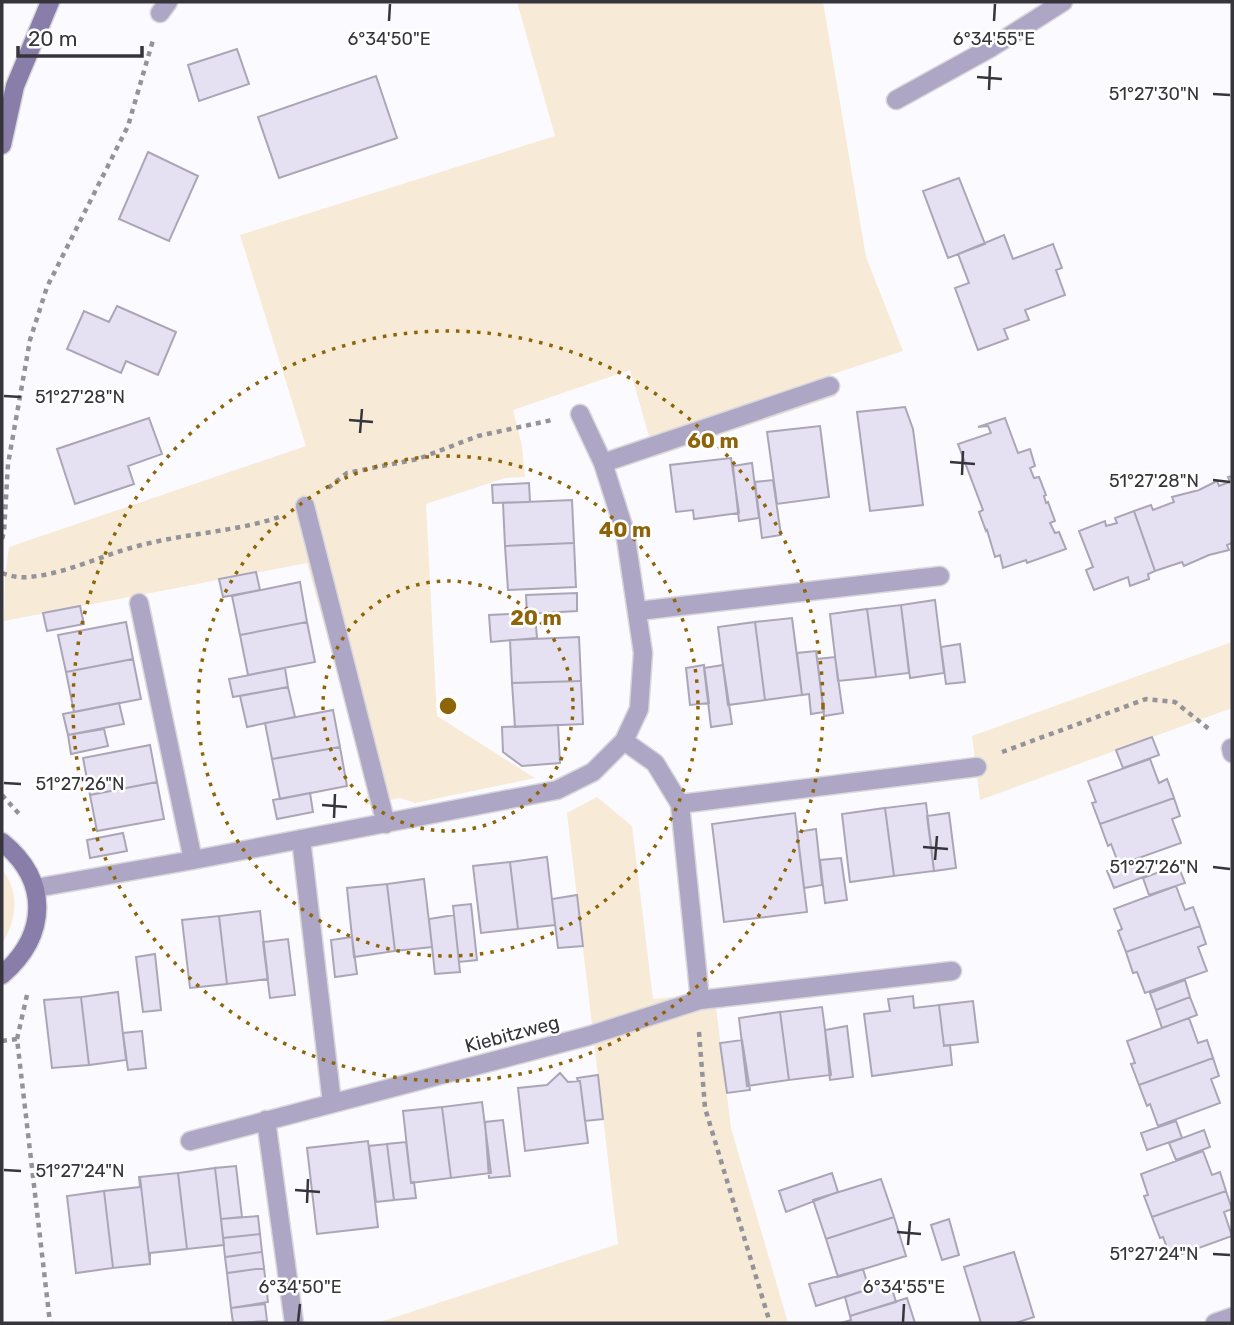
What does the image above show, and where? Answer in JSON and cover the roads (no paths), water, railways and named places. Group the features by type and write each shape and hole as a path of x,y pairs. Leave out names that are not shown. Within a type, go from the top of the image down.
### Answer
{"main road":[{"path":"2,145 15,86 50,2"},
{"path":"2,842 17,854 36,888 37,910 33,935 18,961 2,975"}],"street":[{"path":"896,100 992,47 1063,2"},
{"path":"603,463 830,386"},
{"path":"36,888 557,790 593,772 624,741 639,709 643,653 625,533 603,463 580,414"},
{"path":"306,506 386,824"},
{"path":"638,611 940,576"},
{"path":"139,603 193,860"},
{"path":"624,741 655,763 680,804 700,1000"},
{"path":"680,804 977,767"},
{"path":"301,839 332,1103"},
{"name":"Kiebitzweg","path":"190,1141 588,1036 700,1000 952,971"},
{"path":"267,1120 295,1323"},
{"path":"1215,1323 1232,1317"}]}
